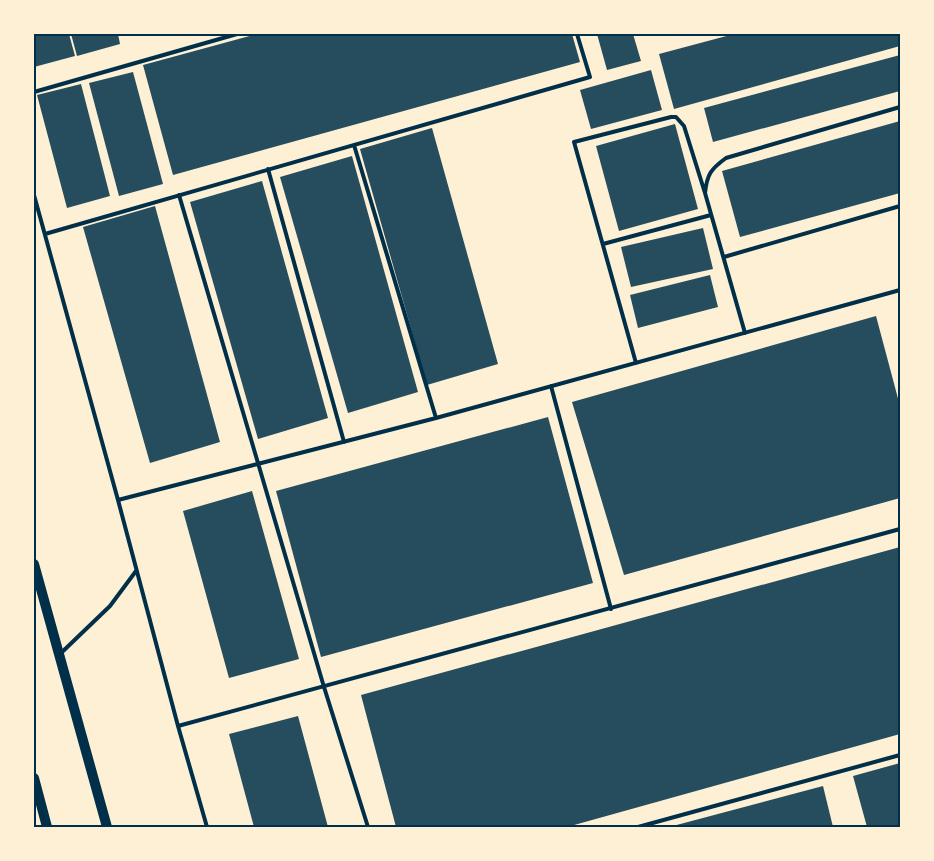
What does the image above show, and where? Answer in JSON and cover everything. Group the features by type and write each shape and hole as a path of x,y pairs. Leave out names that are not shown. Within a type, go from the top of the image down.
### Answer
{"main road":[{"path":"34,564 107,827"},
{"path":"34,778 47,827"}],"lane":[{"path":"34,92 237,34"},
{"path":"44,234 590,77 578,34"},
{"path":"705,194 707,178 713,167 726,158 900,107"},
{"path":"636,363 574,142 676,117 684,126 745,333"},
{"path":"354,145 436,418"},
{"path":"268,170 344,442"},
{"path":"179,195 324,686 368,827"},
{"path":"34,196 207,827"},
{"path":"724,257 900,206"},
{"path":"603,244 711,215"},
{"path":"118,500 436,418 900,290"},
{"path":"551,386 611,608"},
{"path":"178,726 900,529"},
{"path":"59,655 110,606 136,571"},
{"path":"638,827 900,755"}],"building":[{"path":"34,34 69,34 75,56 34,67"},
{"path":"71,34 118,34 120,44 77,56"},
{"path":"257,34 572,34 580,62 173,175 143,65"},
{"path":"597,34 633,34 641,61 607,70"},
{"path":"734,34 900,34 900,46 674,109 659,54"},
{"path":"900,55 900,91 713,142 704,108"},
{"path":"651,70 662,110 591,129 580,90"},
{"path":"133,72 163,184 119,196 89,83"},
{"path":"81,84 110,196 67,208 37,95"},
{"path":"900,121 900,193 740,237 722,171"},
{"path":"675,124 698,209 619,231 596,146"},
{"path":"432,128 498,364 427,385 360,149"},
{"path":"352,156 418,392 348,413 280,177"},
{"path":"262,181 328,418 258,439 190,202"},
{"path":"155,206 220,442 150,463 83,227"},
{"path":"703,228 713,269 631,287 621,247"},
{"path":"710,275 718,307 638,328 630,295"},
{"path":"876,316 900,406 900,498 624,575 572,402"},
{"path":"548,417 593,583 321,657 276,491"},
{"path":"252,491 299,659 229,678 183,511"},
{"path":"900,547 900,734 567,827 396,827 361,695"},
{"path":"298,716 328,827 254,827 229,734"},
{"path":"900,763 900,827 867,827 853,776"},
{"path":"823,786 833,827 669,827"}]}
